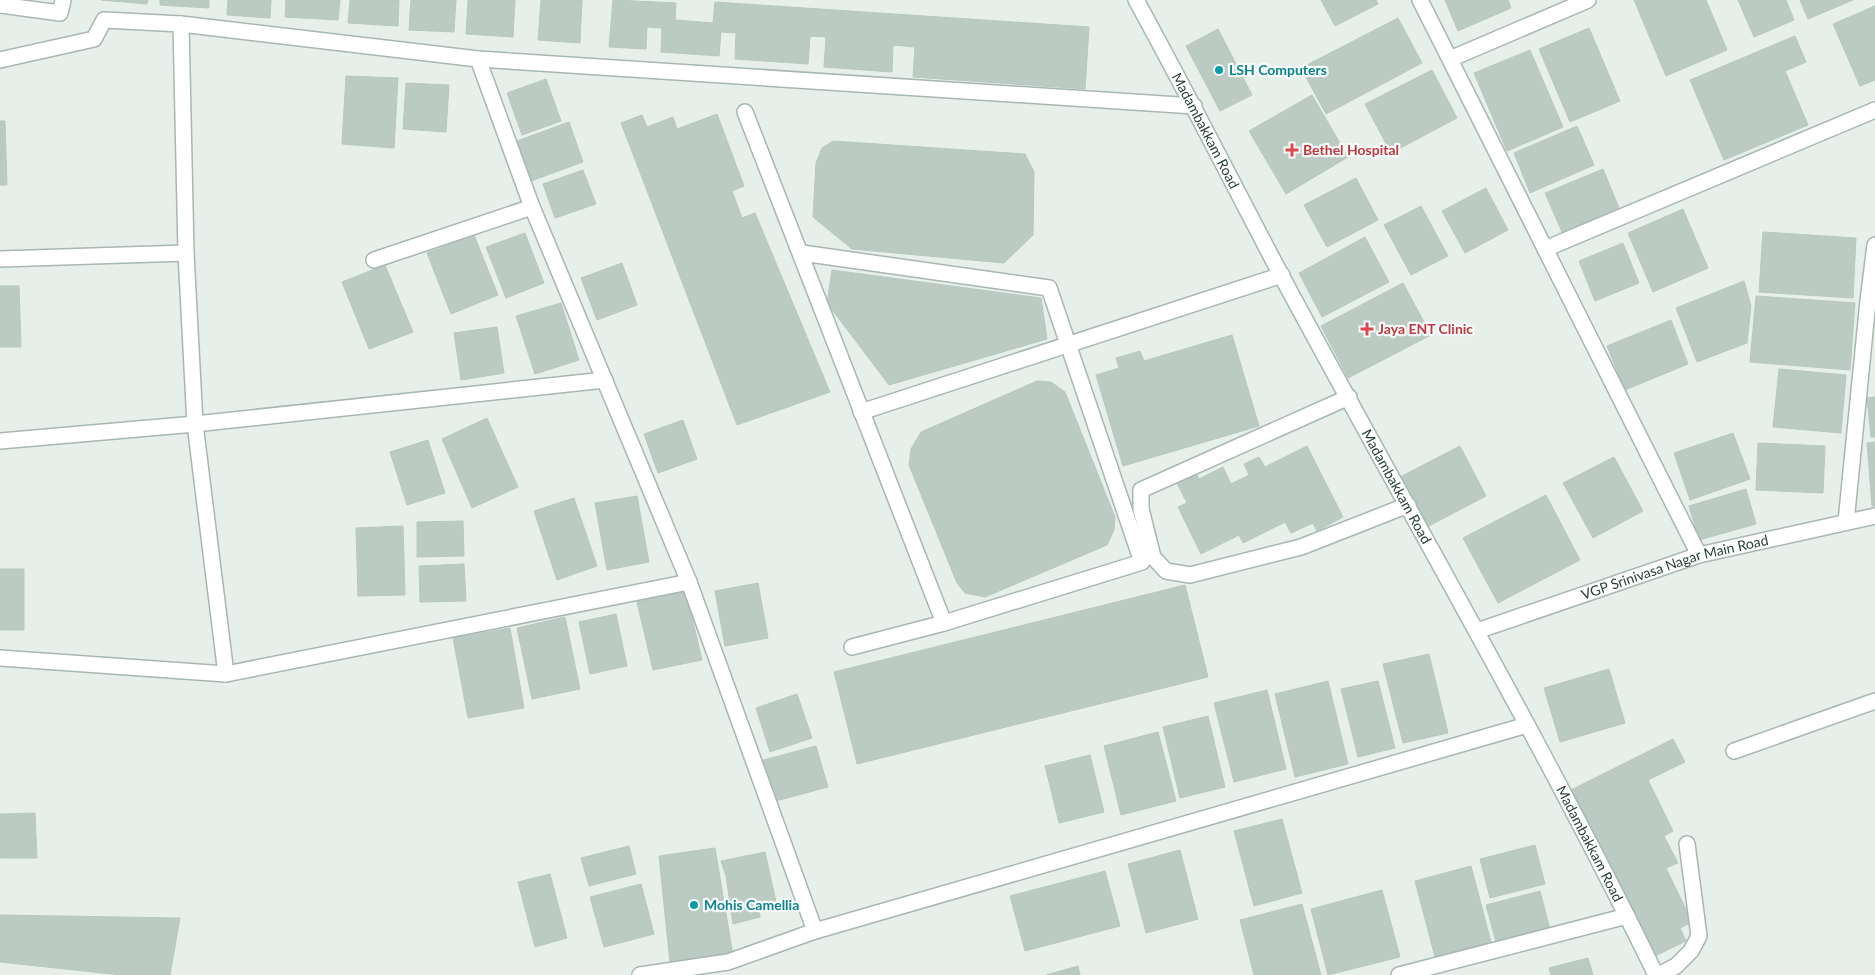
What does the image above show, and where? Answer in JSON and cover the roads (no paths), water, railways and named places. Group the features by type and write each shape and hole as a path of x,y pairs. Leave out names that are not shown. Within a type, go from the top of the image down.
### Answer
{"street":[{"path":"0,5 60,13 63,0"},
{"name":"Madambakkam Road","path":"1136,0 1194,106 1282,275 1478,631 1658,975"},
{"path":"1420,0 1699,555"},
{"path":"1450,59 1588,0"},
{"path":"0,60 94,39 104,20 182,24 478,59 1194,106"},
{"path":"182,24 186,253 195,424 226,674"},
{"path":"478,59 532,207 689,582 815,931"},
{"path":"1545,249 1875,110"},
{"path":"745,112 802,253 861,412 944,623"},
{"path":"374,260 532,207"},
{"path":"1846,522 1871,300 1875,245"},
{"path":"0,260 186,253"},
{"path":"802,253 1049,288 1142,562 944,623 852,647"},
{"path":"861,412 1282,275"},
{"path":"0,441 195,424 605,380"},
{"path":"1349,397 1141,490 1141,509 1153,557 1166,571 1190,575 1301,547 1408,505"},
{"name":"VGP Srinivasa Nagar Main Road","path":"1478,631 1699,555 1875,516"},
{"path":"0,658 226,674 689,582"},
{"path":"1734,750 1875,701"},
{"path":"640,975 728,962 815,931 1527,725"},
{"path":"1658,975 1676,966 1691,951 1699,936 1687,844"},
{"path":"1399,975 1627,916"}],"place":[{"name":"LSH Computers","path":"1219,70"},
{"name":"Bethel Hospital","path":"1292,150"},
{"name":"Jaya ENT Clinic","path":"1367,329"},
{"name":"Mohis Camellia","path":"694,905"}]}
